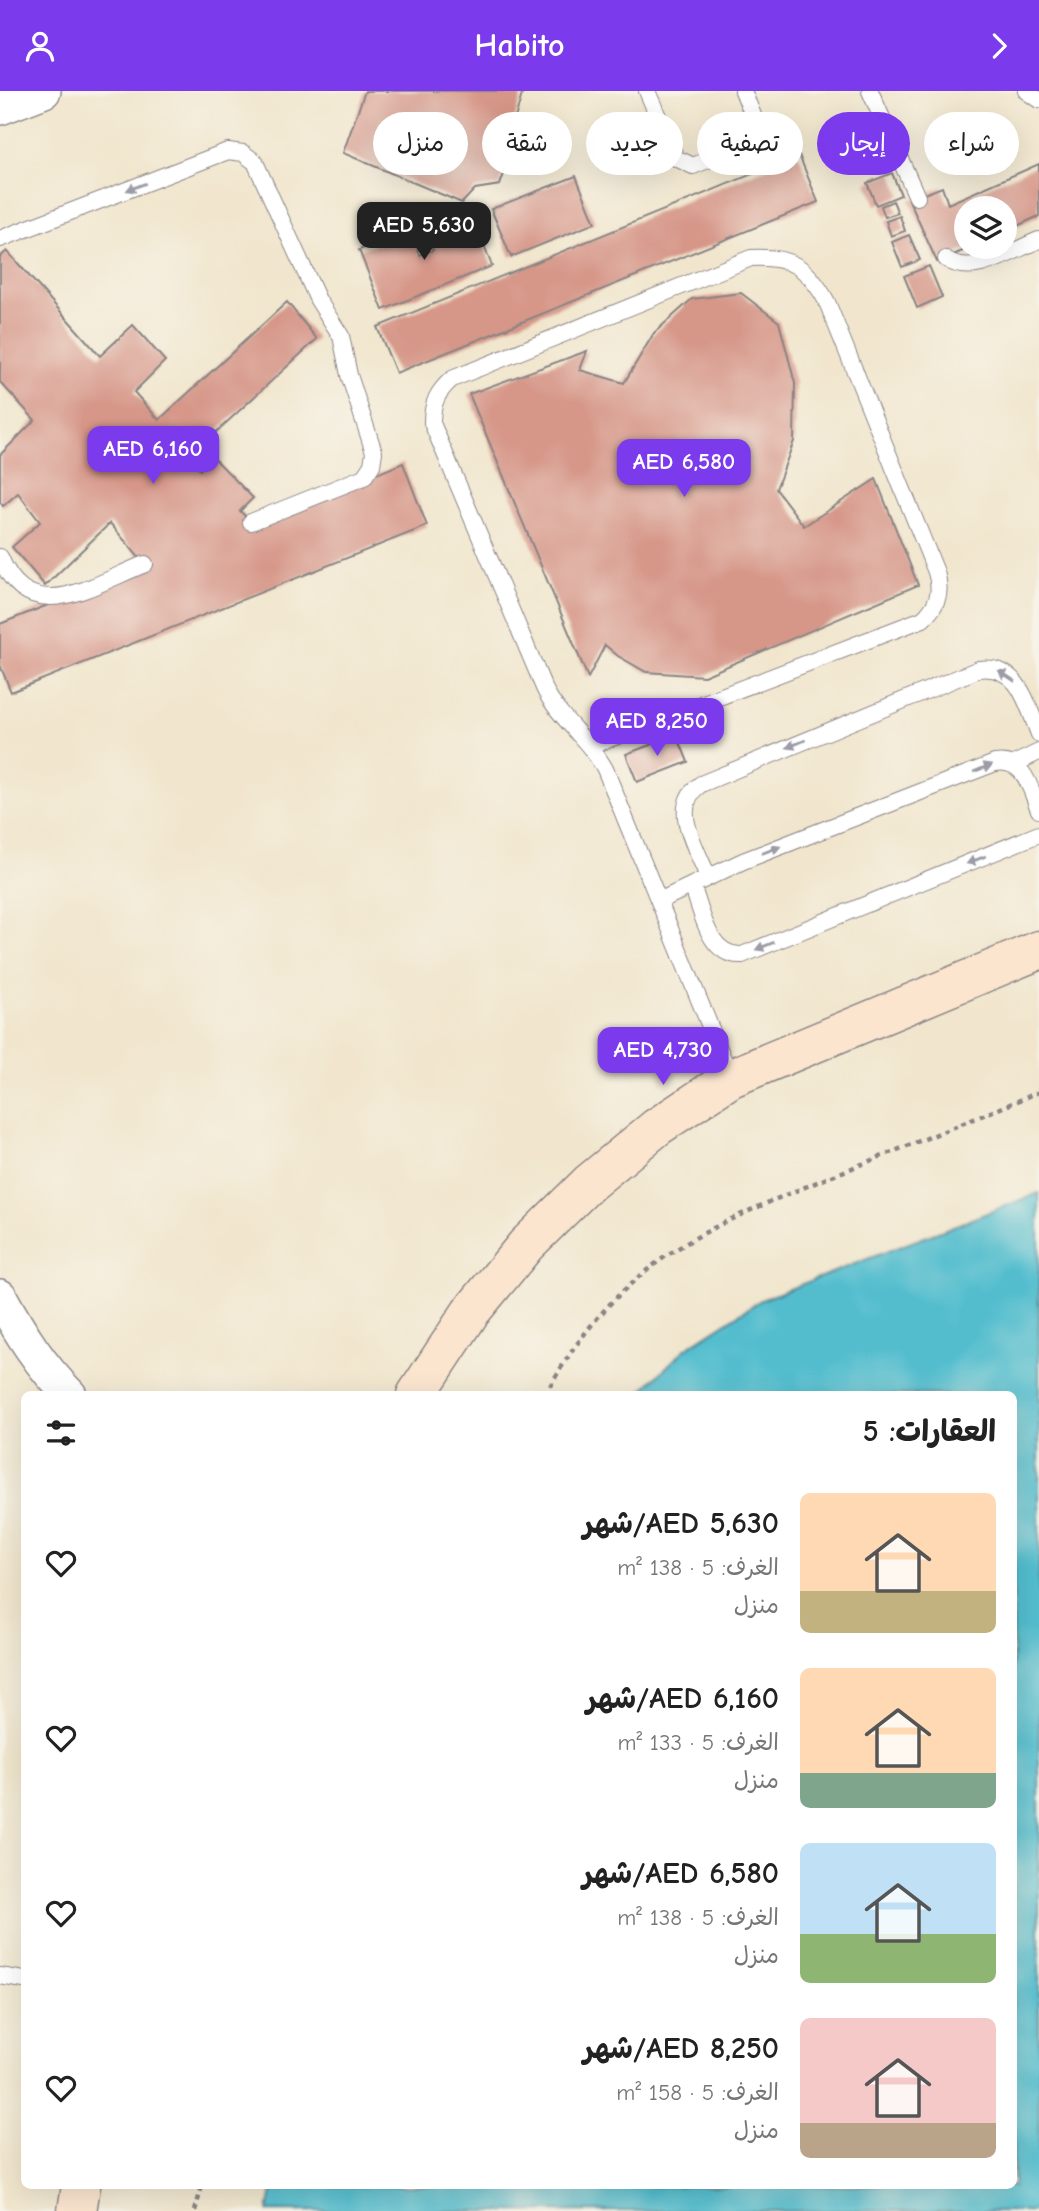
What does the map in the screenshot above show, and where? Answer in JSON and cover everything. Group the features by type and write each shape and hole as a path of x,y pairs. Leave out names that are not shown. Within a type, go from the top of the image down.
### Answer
{"street":[{"path":"0,109 44,91"},
{"path":"419,1391 470,1313 526,1245 589,1183 657,1127 731,1078 1039,950"},
{"path":"0,1296 25,1341 48,1373 66,1391"},
{"path":"77,2211 81,2189"}],"lane":[{"path":"647,91 676,158 693,166 754,141 759,129 743,91"},
{"path":"870,91 917,197"},
{"path":"1026,91 1039,100"},
{"path":"0,239 228,152 243,153 255,162 318,300 341,336 349,375 374,452 372,465 364,477 251,522"},
{"path":"946,258 956,266 969,268 1039,240"},
{"path":"591,747 923,619 939,598 940,585 936,572 827,302 816,281 798,265 775,257 751,258 468,371 452,379 440,390 432,406 432,423 544,688 557,711 591,747 605,769 731,1078"},
{"path":"0,557 13,584 30,596 51,599 145,564"},
{"path":"708,877 684,812 688,795 701,783 979,669 990,668 1011,676 1018,684 1039,734"},
{"path":"659,901 708,877 995,763 1014,764 1039,752"},
{"path":"1014,764 1025,774 1039,810"},
{"path":"692,885 715,945 727,954 742,955 1039,834"},
{"path":"0,1976 21,1980"}],"path":[{"path":"548,1391 587,1329 642,1273 672,1250 738,1215 1039,1092"},
{"path":"195,2211 201,2189"}],"water":[{"path":"1039,1193 1039,2211 268,2211 272,2189 1017,2189 1017,1391 642,1391 685,1349 761,1300"}],"building":[{"path":"365,91 523,91 517,112 482,112 482,175 503,175 500,185 475,189 462,203 395,175 468,175 468,112 373,112 373,166 343,153"},
{"path":"1039,164 1039,216 1017,226 1017,196 966,196 1019,175"},
{"path":"803,165 818,202 396,373 377,327 750,175 803,175"},
{"path":"893,175 901,195 876,205 867,183"},
{"path":"576,176 595,223 511,257 491,209"},
{"path":"942,187 948,204 954,201 954,255 937,262 909,200"},
{"path":"893,201 898,213 885,217 881,206"},
{"path":"472,215 492,266 383,310 359,250 410,230 420,255 433,250 426,233"},
{"path":"900,216 905,231 891,236 886,221"},
{"path":"909,235 920,260 902,267 892,242"},
{"path":"7,251 100,356 133,325 165,361 134,392 159,420 287,302 317,339 188,458 200,470 213,457 253,498 240,511 254,525 403,463 427,526 11,692 0,665 0,624 146,566 110,523 45,586 12,547 40,522 18,493 3,506 0,502 0,455 35,420 0,382 0,257"},
{"path":"929,266 942,297 917,308 904,276"},
{"path":"741,293 779,322 795,383 794,441 776,489 804,526 876,479 918,585 704,676 646,672 605,645 588,678 469,394 587,351 580,370 624,383 654,333 692,299"},
{"path":"677,735 688,762 637,782 626,754"}]}
